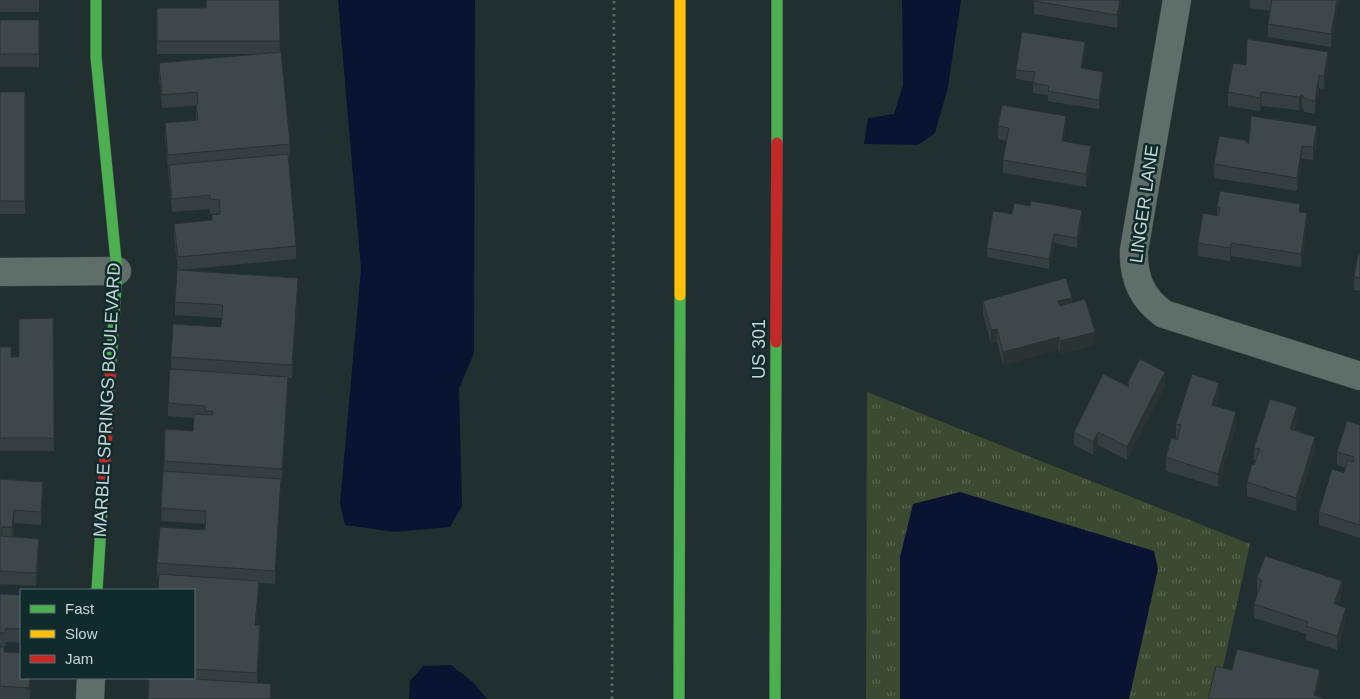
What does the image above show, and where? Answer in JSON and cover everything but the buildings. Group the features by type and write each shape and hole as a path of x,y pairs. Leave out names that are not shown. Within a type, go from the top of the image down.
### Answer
{"main road":[{"name":"MARBLE SPRINGS BOULEVARD","path":"96,0 96,57 117,271 97,589"},
{"path":"679,699 680,0"},
{"name":"US 301","path":"775,699 777,0"}],"street":[{"name":"LINGER LANE","path":"1177,0 1134,250 1133,267 1137,281 1151,305 1164,314 1360,376"},
{"path":"0,272 117,271"},
{"path":"90,699 91,679"}],"path":[{"path":"612,699 614,0"}],"green space":[{"path":"867,392 1250,544 1216,699 866,699"}],"water":[{"path":"338,0 475,0 474,353 459,389 462,506 450,527 395,532 345,525 340,504 361,269"},
{"path":"902,0 961,0 948,87 935,133 918,145 864,144 868,118 894,114 903,85"},
{"path":"960,492 1154,551 1158,569 1129,699 900,699 900,557 913,504"},
{"path":"451,665 474,683 487,699 409,699 410,681 423,666"}],"traffic: fast":[{"path":"96,0 96,57 117,271 111,364"},
{"path":"777,0 777,143"},
{"path":"679,699 680,295"},
{"path":"775,699 776,342"},
{"path":"97,589 102,511"}],"traffic: slow":[{"path":"680,0 680,295"}],"traffic: jam":[{"path":"776,342 777,143"},
{"path":"102,511 111,364"}]}
